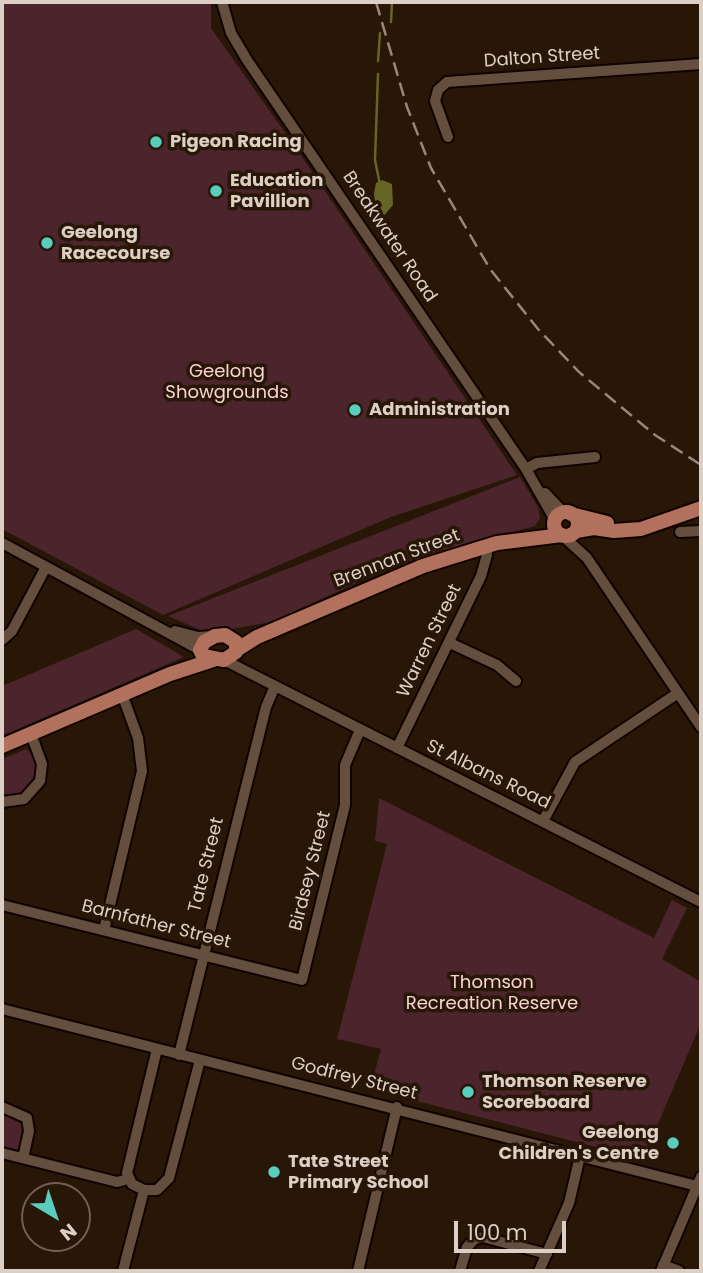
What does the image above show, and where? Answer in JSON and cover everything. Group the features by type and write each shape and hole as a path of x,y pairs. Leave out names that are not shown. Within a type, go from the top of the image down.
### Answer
{"main road":[{"path":"561,517 614,525 667,522 701,508"},
{"path":"561,517 577,521 569,533 555,528 561,517"},
{"name":"Brennan Street","path":"517,540 561,517"},
{"name":"Brennan Street","path":"218,660 294,621 423,566 486,546 594,528 629,531 667,522"},
{"name":"Brennan Street","path":"218,635 294,621"},
{"path":"170,674 200,650 204,642 218,635 233,639 238,650"},
{"path":"200,650 205,658 218,660"},
{"path":"2,746 170,674 218,660"}],"street":[{"name":"Breakwater Road","path":"222,2 231,33 247,60 561,517"},
{"name":"Dalton Street","path":"449,137 435,101 438,90 447,82 701,64"},
{"path":"526,469 536,463 595,457"},
{"path":"680,532 701,531"},
{"path":"569,533 701,727"},
{"path":"2,543 200,650"},
{"name":"Warren Street","path":"397,748 483,572 486,546"},
{"path":"2,640 16,625 46,567"},
{"path":"162,628 198,637 218,635"},
{"path":"450,643 498,665 516,681"},
{"name":"St Albans Road","path":"238,650 242,664 259,679"},
{"name":"St Albans Road","path":"218,660 275,686 701,902"},
{"name":"Tate Street","path":"178,1055 266,707 275,686"},
{"path":"542,821 575,762 678,693"},
{"path":"104,930 142,771 138,738 122,694"},
{"name":"Birdsey Street","path":"302,980 345,805 345,765 360,730"},
{"path":"2,802 24,799 40,781 42,764 30,734"},
{"name":"Barnfather Street","path":"2,905 302,980"},
{"name":"Godfrey Street","path":"2,1009 178,1055 397,1107 580,1156 699,1181"},
{"path":"128,1179 157,1049"},
{"path":"128,1179 136,1187 157,1189 169,1178 200,1060"},
{"path":"2,1107 27,1118 29,1131 23,1158"},
{"path":"358,1271 397,1107"},
{"path":"2,1153 117,1182 128,1179"},
{"path":"540,1271 569,1203 580,1156"},
{"path":"679,1271 662,1268 699,1181"},
{"path":"123,1271 144,1189"},
{"path":"460,1271 467,1247 475,1239 483,1237 547,1254"}],"green space":[{"name":"Geelong Showgrounds","path":"2,2 211,2 211,28 296,148 517,475 391,517 163,615 2,529"},
{"path":"520,477 538,507 540,518 535,526 395,565 272,622 207,633 168,616"},
{"path":"136,629 184,657 2,736 2,686"},
{"path":"26,749 34,756 37,765 33,783 26,791 2,797 2,759"},
{"name":"Thomson Recreation Reserve","path":"379,798 654,938 672,900 687,908 662,959 701,982 701,1023 643,1159 370,1089 381,1049 337,1039 387,844 375,841"},
{"path":"2,1111 26,1122 21,1148 16,1153 2,1150"}],"shaded area":[{"path":"382,180 392,184 393,205 381,219 376,217 374,193 376,183"}],"waterway":[{"path":"391,22 392,2"},
{"path":"378,61 380,33"},
{"path":"378,74 375,160 380,185"}],"railway":[{"path":"376,2 407,107 431,168 490,269 538,329 579,372 655,435 701,465"}],"place":[{"name":"Pigeon Racing","path":"156,142"},
{"name":"Education Pavillion","path":"216,191"},
{"name":"Geelong Racecourse","path":"47,243"},
{"name":"Administration","path":"355,410"},
{"name":"Thomson Reserve Scoreboard","path":"468,1092"},
{"name":"Geelong Children's Centre","path":"673,1143"},
{"name":"Tate Street Primary School","path":"274,1172"}]}
